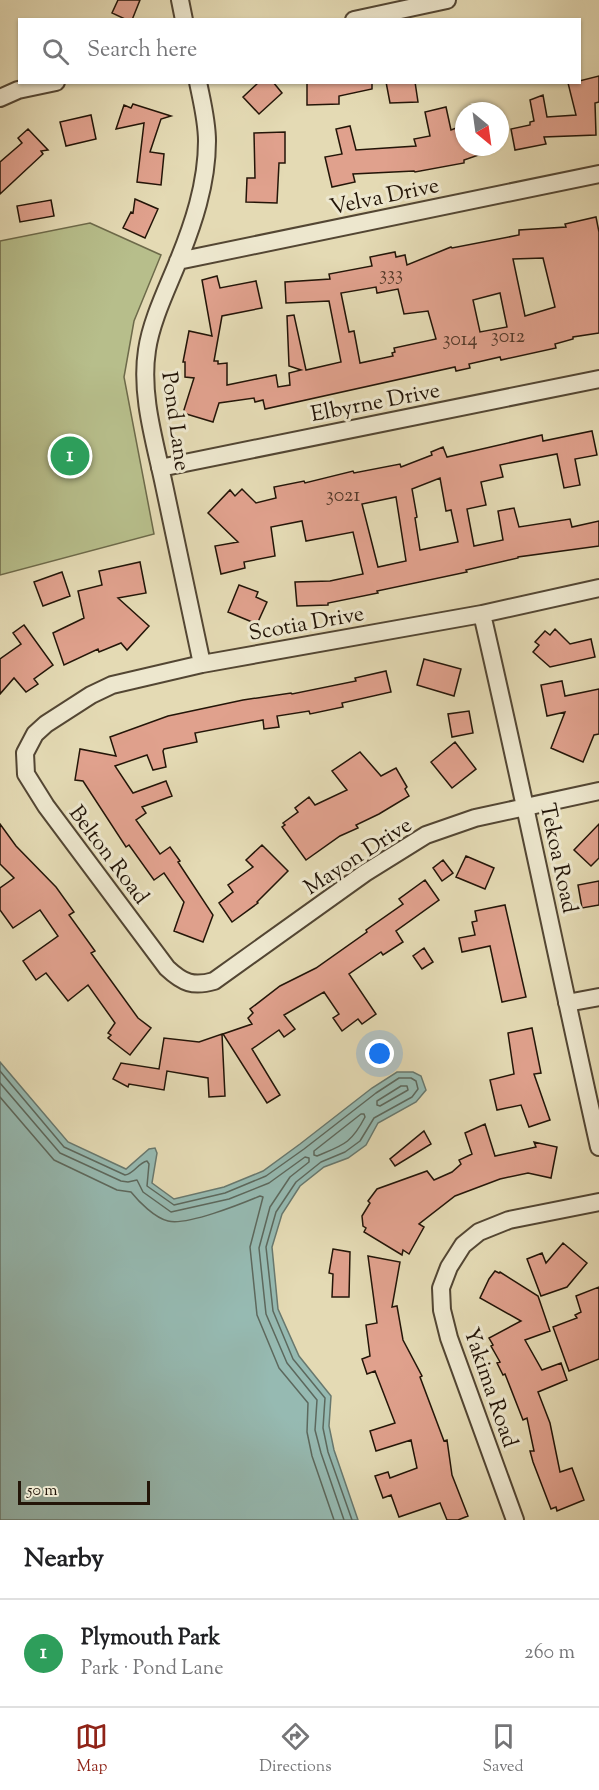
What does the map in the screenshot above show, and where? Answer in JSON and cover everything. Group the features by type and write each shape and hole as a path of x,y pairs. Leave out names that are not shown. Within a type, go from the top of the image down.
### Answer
{"street":[{"path":"180,0 184,18"},
{"path":"363,18 447,0"},
{"path":"0,98 18,90 46,84"},
{"name":"Pond Lane","path":"198,84 207,140 196,214 163,298 147,349 145,376 160,468 202,664"},
{"name":"Velva Drive","path":"178,261 599,174"},
{"name":"Elbyrne Drive","path":"160,468 599,379"},
{"name":"Scotia Drive","path":"35,734 60,713 112,685 202,664 482,614 599,588"},
{"name":"Tekoa Road","path":"482,614 526,806 599,1147"},
{"name":"Belton Road","path":"35,734 25,753 26,774 46,806 167,968 179,980 193,984"},
{"name":"Mayon Drive","path":"193,984 214,981 365,873 426,836 475,818 599,791"},
{"path":"567,1003 599,997"},
{"name":"Yakima Road","path":"515,1520 447,1329 442,1310 441,1288 449,1267 463,1245 479,1232 509,1220 599,1202"}],"green space":[{"path":"90,223 161,255 134,321 124,377 154,534 0,575 0,241"}],"water":[{"path":"0,1062 68,1142 126,1169 149,1149 155,1148 157,1153 152,1183 174,1199 224,1187 263,1171 372,1088 397,1072 413,1072 421,1076 426,1090 416,1102 378,1123 366,1145 348,1158 324,1167 300,1186 282,1214 272,1247 278,1309 299,1356 331,1396 329,1426 334,1450 358,1520 0,1520"}],"building":[{"path":"118,0 140,0 133,18 123,18 112,13"},
{"path":"599,76 599,102 595,103 596,135 544,137 546,144 515,150 511,129 530,125 530,122 534,121 530,100 543,95 547,117 576,115 568,84 581,84 581,80"},
{"path":"257,84 275,84 282,93 259,114 243,97"},
{"path":"307,84 372,84 372,89 339,96 339,104 307,105"},
{"path":"386,84 415,84 418,102 390,103"},
{"path":"133,104 171,116 161,119 150,152 164,154 161,185 137,182 144,123 116,129 124,105 131,108"},
{"path":"446,107 451,130 455,128 455,156 476,156 464,160 464,163 415,172 353,174 355,182 332,187 325,157 342,154 336,129 350,126 356,150 416,146 414,139 430,136 425,112"},
{"path":"91,115 96,139 66,146 60,122"},
{"path":"28,129 48,150 41,151 43,154 0,194 0,162 22,143 18,138"},
{"path":"285,132 285,163 279,163 277,203 246,202 247,178 255,178 254,133"},
{"path":"135,199 158,209 145,238 123,228 131,212 133,213"},
{"path":"51,200 54,216 20,222 17,206"},
{"path":"596,217 599,232 599,333 573,337 573,339 555,344 556,348 501,360 500,357 469,364 470,368 456,371 455,367 265,409 263,400 255,402 254,398 219,403 213,422 183,413 194,378 185,377 185,362 183,362 189,331 212,336 202,280 217,276 220,288 256,281 262,308 222,316 214,361 218,361 218,364 227,363 227,385 276,375 278,387 290,385 289,373 301,370 289,366 287,316 294,315 306,370 341,362 329,301 286,303 285,282 330,279 329,274 372,266 370,257 395,252 396,257 405,255 407,265 451,247 519,235 519,230 566,227 565,224","holes":["543,258 555,307 525,316 513,259","376,287 377,293 398,289 404,314 428,311 436,339 394,348 393,356 360,363 354,331 349,332 341,293","500,293 507,327 480,332 473,300"]},
{"path":"592,431 597,455 575,459 580,485 564,488 557,454 500,465 503,477 481,482 486,505 467,509 474,546 503,540 498,511 514,508 519,527 570,519 572,527 599,521 599,546 518,557 466,570 467,572 377,591 378,593 328,603 328,605 297,606 295,582 330,581 363,574 353,532 306,541 302,521 271,527 275,556 244,562 245,568 221,574 215,546 238,542 208,513 230,490 235,496 242,489 256,503 276,498 274,487 304,481 305,483 353,471 354,473 400,464 401,467 432,455 431,452 443,447 447,457 542,435 543,441","holes":["440,478 446,511 451,510 458,542 420,550 412,489","396,497 406,561 378,567 362,504"]},
{"path":"140,562 146,593 118,598 149,626 127,650 121,643 99,652 98,649 64,665 53,633 84,618 78,591 102,585 99,571"},
{"path":"62,572 70,596 43,606 34,582"},
{"path":"239,585 258,592 256,597 267,602 257,624 228,612"},
{"path":"24,625 53,665 34,679 38,684 26,692 14,678 0,694 0,659 21,644 13,633"},
{"path":"555,629 570,644 591,639 595,657 550,667 533,652 539,645 535,642 545,631 550,635"},
{"path":"424,659 461,669 454,696 417,685"},
{"path":"386,671 391,692 342,703 343,707 310,714 309,711 277,716 279,727 264,729 263,720 195,733 197,742 164,749 166,767 153,770 147,755 115,766 133,793 166,781 172,796 142,807 146,813 136,820 160,854 170,847 213,915 203,942 174,931 184,902 164,873 154,880 129,845 126,847 83,781 75,780 80,749 116,756 110,737 168,716 243,700 292,694 356,681 355,678"},
{"path":"562,681 565,696 599,689 599,734 594,735 583,762 551,748 565,712 547,716 541,685"},
{"path":"469,711 473,733 452,737 448,714"},
{"path":"455,742 476,769 452,788 431,762"},
{"path":"360,752 381,776 396,768 407,787 405,789 409,796 356,825 358,828 340,836 306,860 282,827 285,825 283,823 298,812 295,808 309,797 315,805 347,790 332,771"},
{"path":"0,824 16,846 56,887 74,912 69,915 95,951 91,953 138,1018 151,1028 130,1055 108,1038 111,1035 108,1033 115,1023 88,985 68,1001 46,973 36,980 23,961 58,936 40,910 13,928 0,910 0,888 14,878 0,864"},
{"path":"599,824 599,858 591,866 574,850"},
{"path":"262,845 288,871 258,903 232,922 219,903 233,892 228,885 253,867 246,860"},
{"path":"466,856 494,868 485,889 456,877"},
{"path":"443,860 453,873 442,881 433,868"},
{"path":"425,880 439,900 396,931 403,942 383,955 381,952 349,974 376,1014 362,1024 358,1019 342,1031 333,1018 339,1014 324,992 284,1015 295,1029 284,1037 279,1030 252,1049 280,1095 267,1103 223,1034 252,1024 248,1018 253,1013 250,1009 280,986 316,968 367,932 366,930 403,904 399,899"},
{"path":"599,881 599,905 582,908 578,885"},
{"path":"505,905 526,997 502,1002 490,946 462,952 459,938 475,935 472,922 477,921 475,911"},
{"path":"424,948 433,962 422,969 413,956"},
{"path":"532,1028 541,1073 534,1074 550,1120 529,1127 521,1105 497,1110 490,1080 514,1074 508,1033"},
{"path":"222,1034 225,1096 209,1097 208,1078 167,1071 164,1090 129,1084 128,1087 113,1079 121,1063 159,1069 164,1038 199,1042"},
{"path":"485,1124 495,1156 536,1147 534,1142 557,1147 551,1178 528,1173 500,1179 455,1196 419,1224 424,1227 409,1254 403,1250 402,1255 364,1232 366,1228 363,1226 362,1216 370,1203 368,1201 377,1189 427,1171 434,1180 452,1172 461,1164 459,1160 472,1154 465,1133"},
{"path":"424,1131 431,1144 395,1166 390,1159"},
{"path":"563,1243 587,1263 567,1287 541,1296 527,1259 542,1253 546,1263"},
{"path":"333,1249 350,1252 349,1297 332,1297 333,1274 329,1273"},
{"path":"368,1256 400,1262 392,1307 397,1306 403,1340 422,1376 420,1377 444,1441 447,1440 452,1475 468,1516 458,1520 447,1520 440,1503 399,1517 391,1495 383,1498 375,1476 388,1472 390,1478 417,1468 411,1440 376,1451 370,1431 395,1423 375,1371 367,1374 362,1359 370,1356 366,1325 377,1323"},
{"path":"495,1271 538,1296 550,1331 525,1340 542,1370 561,1363 567,1380 538,1392 550,1423 560,1472 572,1468 584,1500 557,1511 556,1507 551,1509 533,1462 530,1451 534,1451 527,1418 523,1420 505,1374 503,1375 497,1363 500,1362 491,1346 493,1345 489,1338 521,1321 480,1298"},
{"path":"599,1287 599,1359 569,1371 553,1327 577,1318 575,1315 581,1312 576,1296"}],"place":[{"name":"Plymouth Park","path":"70,456"}]}
